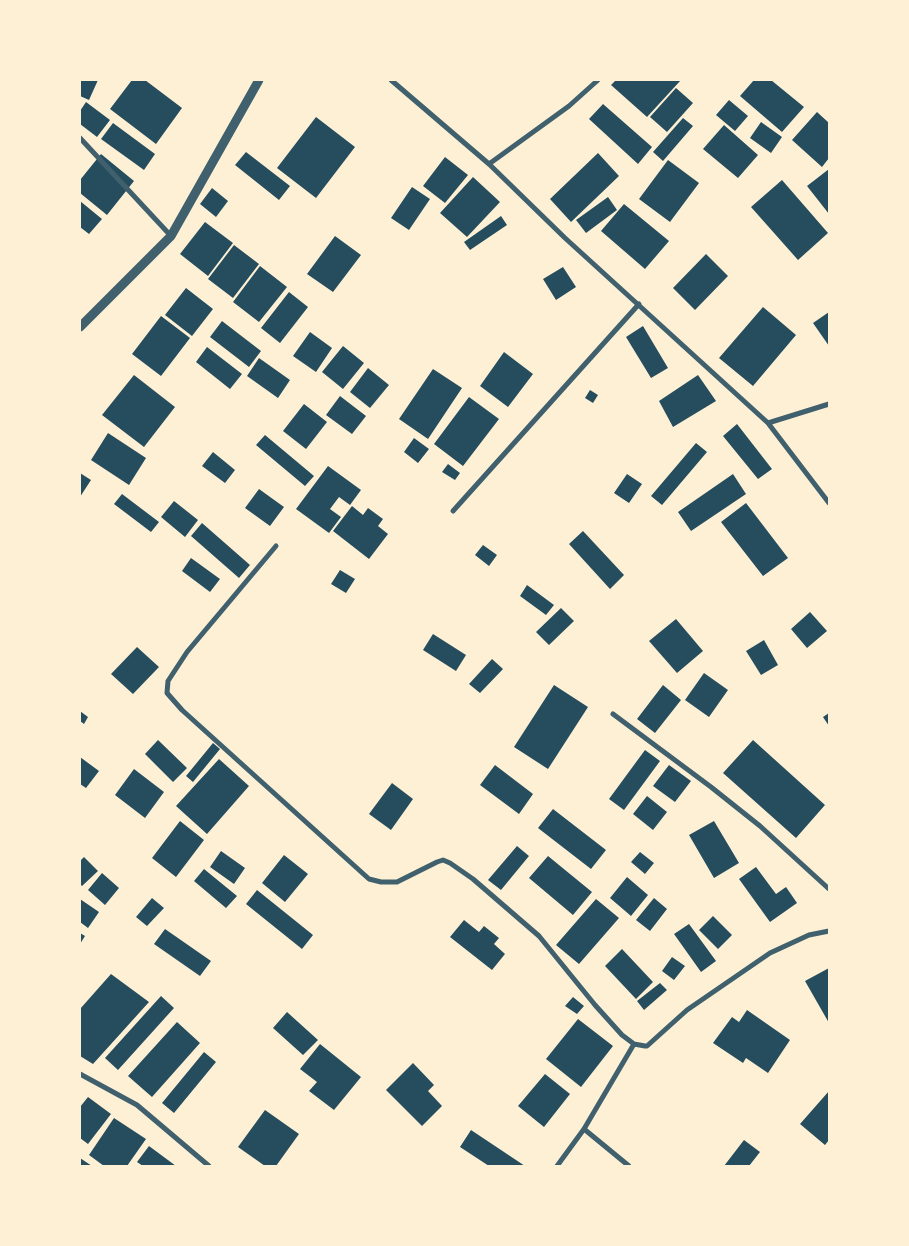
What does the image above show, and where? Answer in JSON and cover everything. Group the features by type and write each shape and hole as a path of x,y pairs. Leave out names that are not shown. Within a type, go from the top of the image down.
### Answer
{"street":[{"path":"80,327 171,236 259,80"},
{"path":"391,80 489,164 565,238 768,423 829,503"},
{"path":"489,164 569,106 598,80"},
{"path":"80,138 171,236"},
{"path":"453,511 639,304"},
{"path":"768,423 829,404"},
{"path":"276,546 187,652 168,681 167,693 182,710 370,879 381,882 398,882 436,862 443,860 450,862 539,936 595,1005 622,1034 634,1044 647,1046 687,1010 770,952 809,935 829,930"},
{"path":"613,714 711,787 753,821 829,889"},
{"path":"557,1166 584,1129 634,1044"},
{"path":"80,1074 137,1105 209,1166"},
{"path":"584,1129 629,1166"}],"building":[{"path":"80,80 98,80 89,100 80,96"},
{"path":"132,80 145,80 182,108 156,144 110,109"},
{"path":"616,80 681,80 647,117 611,85"},
{"path":"754,80 771,80 804,107 782,132 740,96"},
{"path":"676,88 693,103 667,132 650,117"},
{"path":"729,100 748,116 735,131 716,115"},
{"path":"86,102 110,120 97,137 80,124 80,111"},
{"path":"603,104 652,147 638,164 589,119"},
{"path":"817,112 829,123 829,158 822,167 792,140"},
{"path":"316,117 355,147 316,198 277,168"},
{"path":"683,118 693,126 663,161 653,152"},
{"path":"761,122 782,137 771,153 750,138"},
{"path":"113,123 155,154 144,170 101,139"},
{"path":"724,125 758,155 738,178 703,149"},
{"path":"246,152 290,186 279,200 235,165"},
{"path":"598,153 619,176 571,222 550,199"},
{"path":"101,154 134,181 107,215 80,193 80,180"},
{"path":"445,157 468,175 445,203 423,186"},
{"path":"668,160 699,183 670,222 639,199"},
{"path":"829,169 829,214 807,186"},
{"path":"473,177 500,202 467,237 440,213"},
{"path":"782,180 828,233 798,260 751,207"},
{"path":"412,187 430,199 409,230 391,218"},
{"path":"212,188 228,201 216,217 200,204"},
{"path":"608,197 617,210 586,233 576,220"},
{"path":"80,201 102,219 89,234 80,227"},
{"path":"624,204 669,241 645,269 601,231"},
{"path":"501,216 507,225 470,250 464,242"},
{"path":"205,222 233,243 208,276 180,254"},
{"path":"335,236 361,255 333,292 307,274"},
{"path":"234,245 259,264 233,298 208,279"},
{"path":"706,254 728,276 695,310 673,288"},
{"path":"260,266 287,287 259,322 233,302"},
{"path":"563,267 576,287 556,300 543,279"},
{"path":"186,288 213,309 192,336 165,315"},
{"path":"289,292 308,307 280,343 261,328"},
{"path":"763,307 796,335 753,386 719,358"},
{"path":"829,312 829,346 813,323"},
{"path":"161,316 190,338 161,376 132,354"},
{"path":"222,321 261,351 249,367 210,337"},
{"path":"643,326 668,368 651,378 626,337"},
{"path":"310,332 332,348 316,372 293,356"},
{"path":"343,346 364,363 343,389 322,372"},
{"path":"207,347 242,374 230,389 196,362"},
{"path":"504,352 533,374 508,407 480,386"},
{"path":"259,358 290,380 278,398 247,376"},
{"path":"368,368 389,385 370,408 350,392"},
{"path":"433,369 462,388 428,439 399,419"},
{"path":"134,375 175,407 144,447 102,415"},
{"path":"698,375 716,401 673,427 659,401"},
{"path":"590,390 598,395 593,403 585,398"},
{"path":"340,396 366,416 352,434 326,415"},
{"path":"469,397 499,419 463,466 434,444"},
{"path":"304,404 327,422 306,449 283,431"},
{"path":"737,424 772,469 758,479 723,436"},
{"path":"108,433 146,458 129,485 91,460"},
{"path":"265,435 314,476 305,486 256,445"},
{"path":"414,438 429,449 418,463 404,452"},
{"path":"696,443 707,452 662,505 651,496"},
{"path":"213,452 235,470 225,483 202,466"},
{"path":"448,464 460,473 455,480 442,472"},
{"path":"328,466 361,490 350,505 339,497 330,509 341,517 329,533 296,509"},
{"path":"80,473 91,480 80,497"},
{"path":"627,474 642,484 629,503 614,493"},
{"path":"733,474 746,494 691,531 678,512"},
{"path":"259,489 284,507 270,526 245,508"},
{"path":"122,494 159,522 151,532 114,504"},
{"path":"174,501 198,520 185,537 161,517"},
{"path":"746,503 788,558 763,576 721,522"},
{"path":"352,506 363,515 368,508 383,519 378,526 388,534 369,559 333,531"},
{"path":"202,523 250,565 239,578 191,536"},
{"path":"583,531 624,575 610,589 569,544"},
{"path":"483,545 497,555 489,566 475,555"},
{"path":"191,558 220,579 210,592 182,571"},
{"path":"340,570 355,579 346,593 331,584"},
{"path":"527,585 554,605 546,615 520,596"},
{"path":"561,608 574,621 549,645 536,632"},
{"path":"810,612 827,631 807,648 791,629"},
{"path":"676,619 703,651 677,673 649,641"},
{"path":"433,634 466,655 456,671 423,650"},
{"path":"764,640 778,665 761,675 746,651"},
{"path":"137,647 159,667 133,694 111,674"},
{"path":"492,659 503,669 480,693 469,684"},
{"path":"704,673 728,690 709,717 685,700"},
{"path":"554,685 588,707 548,769 514,747"},
{"path":"663,685 681,700 655,733 637,719"},
{"path":"80,711 88,717 84,724 80,721"},
{"path":"829,713 829,726 823,717"},
{"path":"158,740 187,768 173,782 145,754"},
{"path":"753,740 825,805 796,838 723,773"},
{"path":"213,743 220,749 193,782 186,776"},
{"path":"645,750 660,761 624,810 609,799"},
{"path":"80,757 99,771 86,788 80,784"},
{"path":"219,759 249,786 207,834 176,806"},
{"path":"495,765 533,794 519,814 480,785"},
{"path":"669,765 691,781 675,802 653,786"},
{"path":"134,769 164,792 145,818 115,795"},
{"path":"392,783 413,799 391,830 369,814"},
{"path":"647,796 667,812 653,830 633,814"},
{"path":"553,809 606,850 591,869 538,828"},
{"path":"180,821 204,840 176,877 152,858"},
{"path":"714,821 739,863 714,878 689,835"},
{"path":"517,846 529,856 501,890 488,880"},
{"path":"221,851 245,868 234,884 210,867"},
{"path":"640,852 654,863 645,874 631,862"},
{"path":"284,855 308,874 285,902 262,883"},
{"path":"548,856 592,892 573,915 529,878"},
{"path":"84,857 98,871 82,886 80,884 80,861"},
{"path":"756,867 776,894 786,887 797,903 770,922 739,879"},
{"path":"204,869 237,896 226,908 194,881"},
{"path":"102,873 119,888 105,905 88,890"},
{"path":"627,877 648,895 631,916 610,898"},
{"path":"257,890 313,935 302,949 246,904"},
{"path":"152,898 164,908 147,926 136,917"},
{"path":"654,898 667,909 650,931 636,920"},
{"path":"80,899 99,912 88,928 80,922"},
{"path":"596,899 619,918 579,964 556,945"},
{"path":"713,916 732,935 718,949 699,930"},
{"path":"464,920 479,932 484,926 499,938 494,944 505,954 492,970 450,937"},
{"path":"689,924 716,961 701,972 674,934"},
{"path":"165,929 211,961 200,976 154,944"},
{"path":"80,933 85,936 80,944"},
{"path":"622,949 653,982 636,999 605,966"},
{"path":"672,957 685,966 674,980 662,971"},
{"path":"829,968 829,1023 805,981"},
{"path":"111,974 149,1002 93,1064 80,1056 80,1009"},
{"path":"660,983 667,990 644,1010 637,1001"},
{"path":"161,996 174,1008 118,1070 105,1058"},
{"path":"573,997 584,1006 577,1014 565,1006"},
{"path":"747,1010 790,1040 768,1073 746,1058 743,1063 713,1043 732,1017 739,1022"},
{"path":"287,1012 318,1040 303,1055 273,1028"},
{"path":"578,1019 613,1046 581,1087 546,1059"},
{"path":"177,1022 200,1043 152,1097 128,1076"},
{"path":"320,1044 361,1077 334,1110 309,1091 317,1082 300,1069"},
{"path":"204,1052 216,1062 174,1113 162,1103"},
{"path":"413,1063 434,1085 428,1091 442,1106 422,1126 386,1090"},
{"path":"545,1074 570,1094 544,1127 518,1106"},
{"path":"829,1091 829,1140 825,1145 800,1124"},
{"path":"88,1097 111,1114 88,1144 80,1138 80,1107"},
{"path":"265,1110 299,1134 276,1166 265,1166 238,1147"},
{"path":"114,1118 146,1139 127,1166 104,1166 89,1155"},
{"path":"471,1130 525,1166 489,1166 460,1147"},
{"path":"744,1140 760,1152 749,1166 724,1166"},
{"path":"149,1146 176,1166 143,1166 137,1162"},
{"path":"80,1158 92,1166 80,1166"}]}
